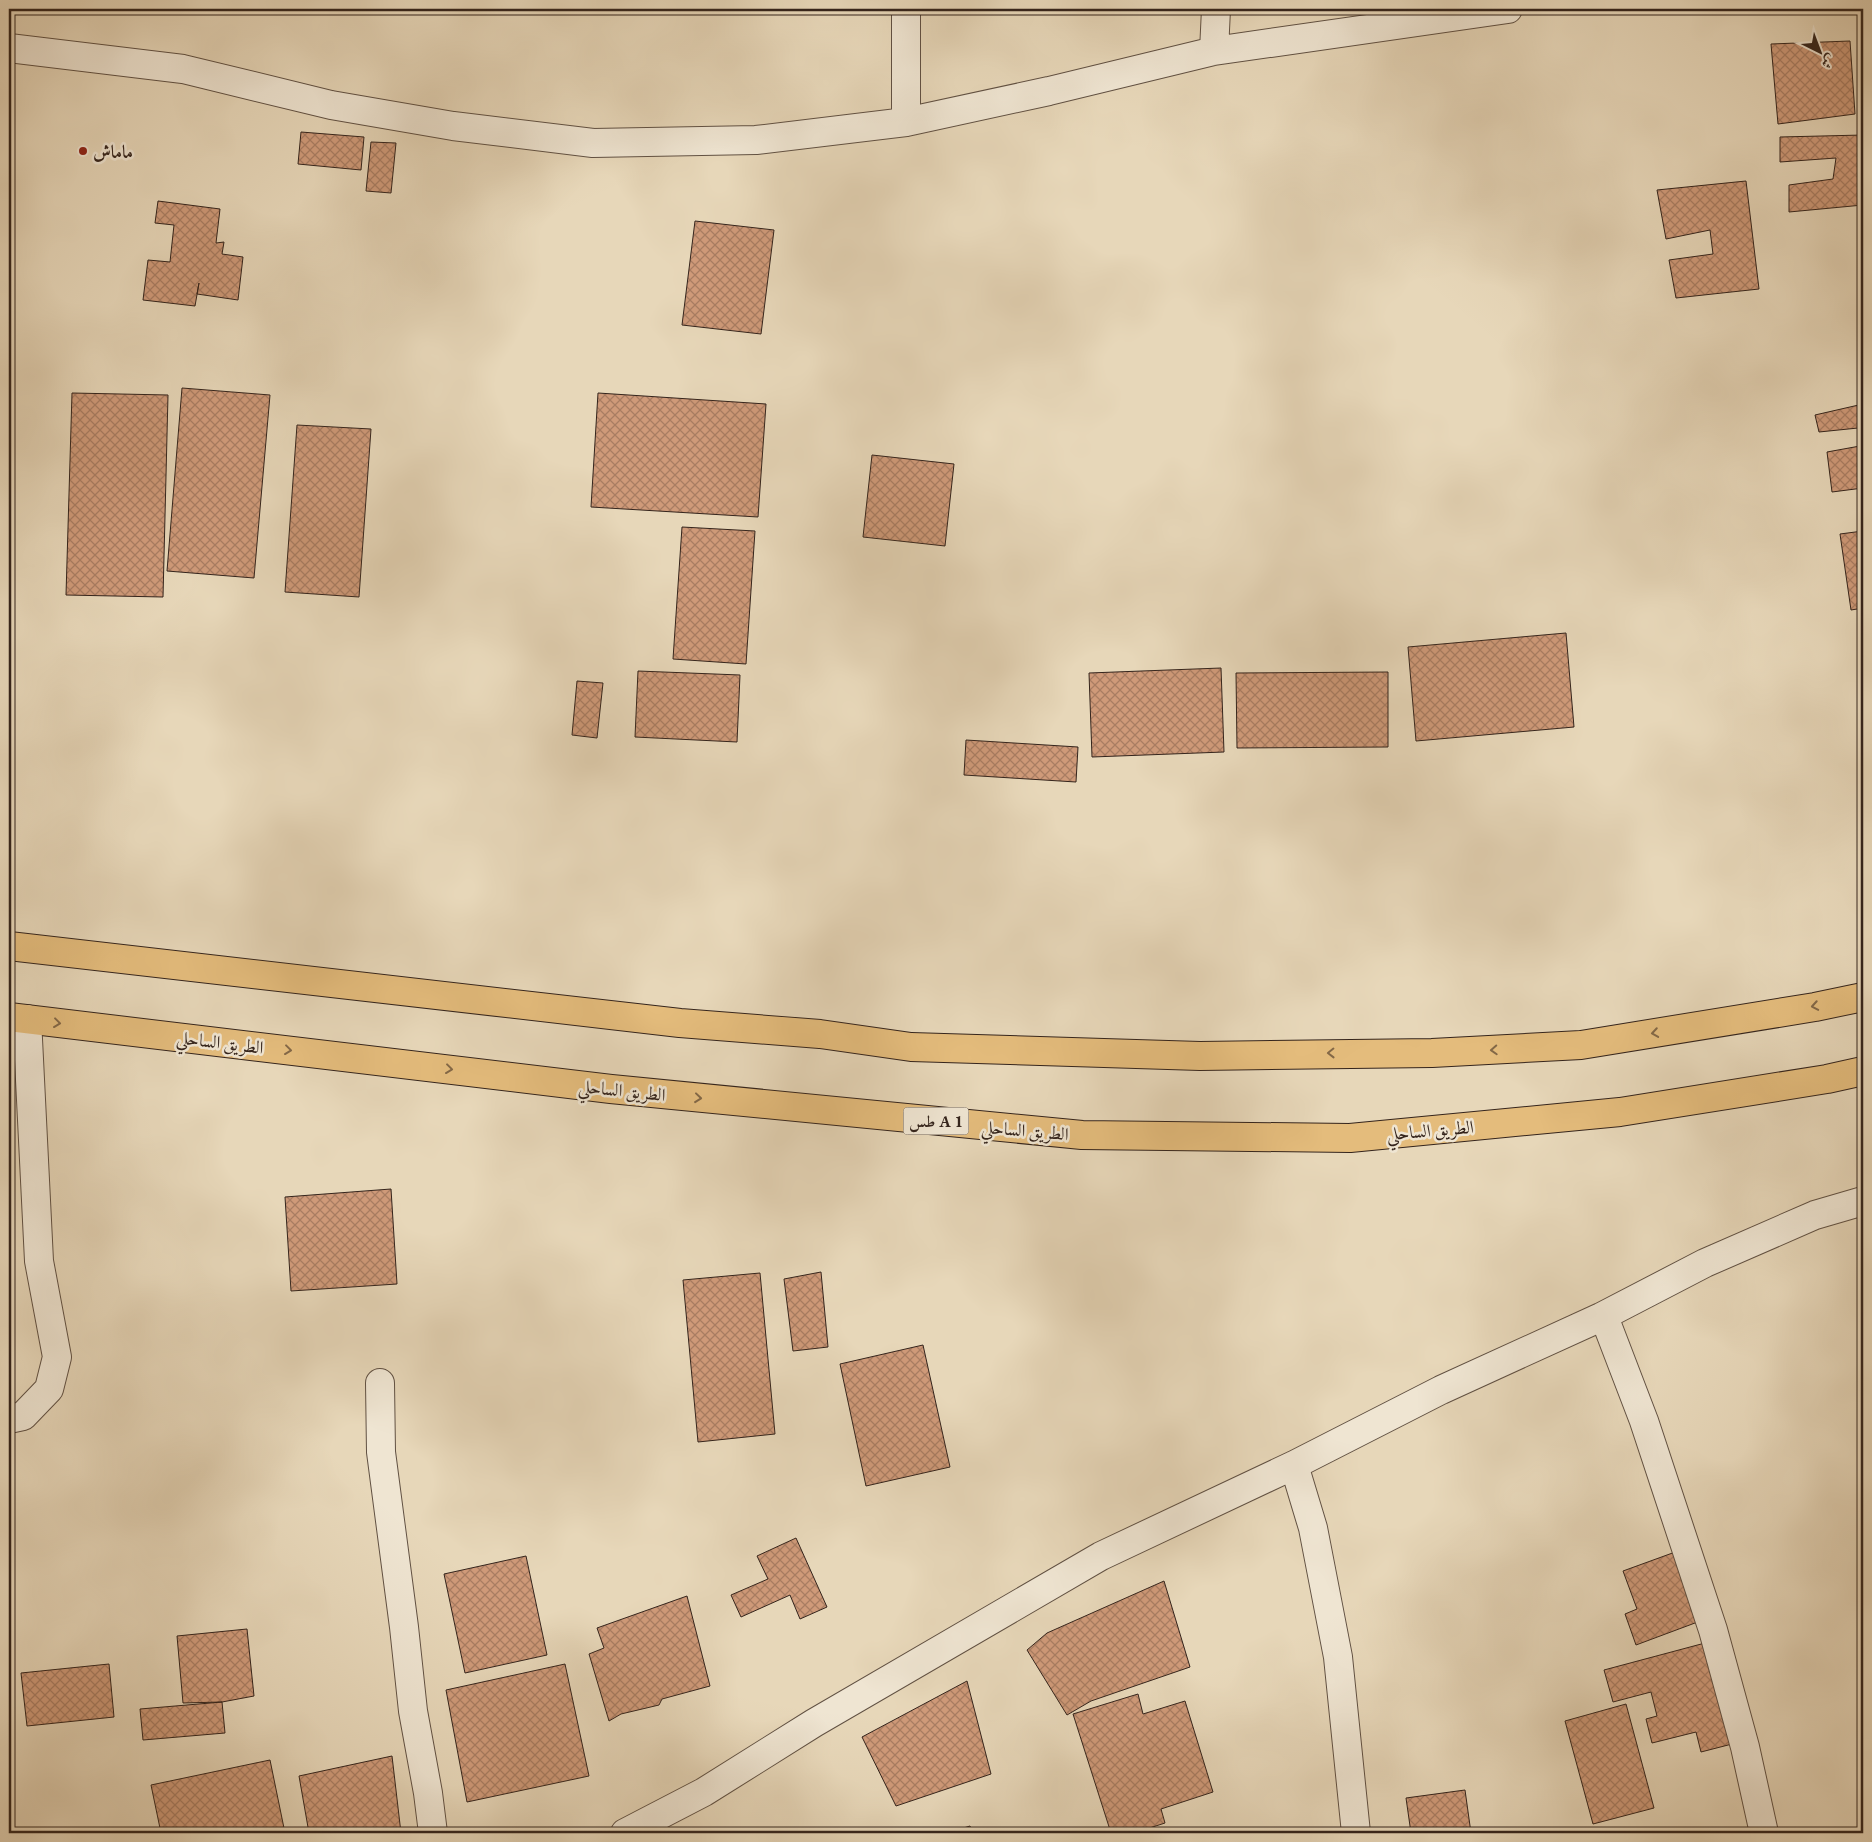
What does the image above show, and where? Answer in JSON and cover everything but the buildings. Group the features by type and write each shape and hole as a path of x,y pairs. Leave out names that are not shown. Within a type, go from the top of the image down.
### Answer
{"highway":[{"path":"9,946 680,1023 820,1034 911,1047 1200,1056 1432,1053 1581,1045 1815,1007 1863,997"},
{"name":"الطريق الساحلي","path":"18,1018 611,1089 1082,1135 1350,1138 1620,1112 1827,1079 1863,1071"}],"street":[{"path":"906,9 906,122"},
{"path":"1214,51 1216,9"},
{"path":"9,48 184,68 331,106 452,126 593,143 756,140 906,122 1048,92 1214,51 1508,9"},
{"path":"9,1419 22,1416 50,1389 56,1357 39,1261 18,1018"},
{"path":"625,1833 704,1792 814,1723 1100,1556 1294,1465 1441,1390 1601,1317 1705,1263 1815,1215 1863,1201"},
{"path":"1601,1317 1608,1327 1644,1422 1714,1630 1745,1747 1764,1833"},
{"path":"380,1383 381,1452 413,1712 428,1793 432,1833"},
{"path":"1294,1465 1313,1528 1338,1657 1356,1833"}],"place":[{"name":"ماماش","path":"83,151"}]}
